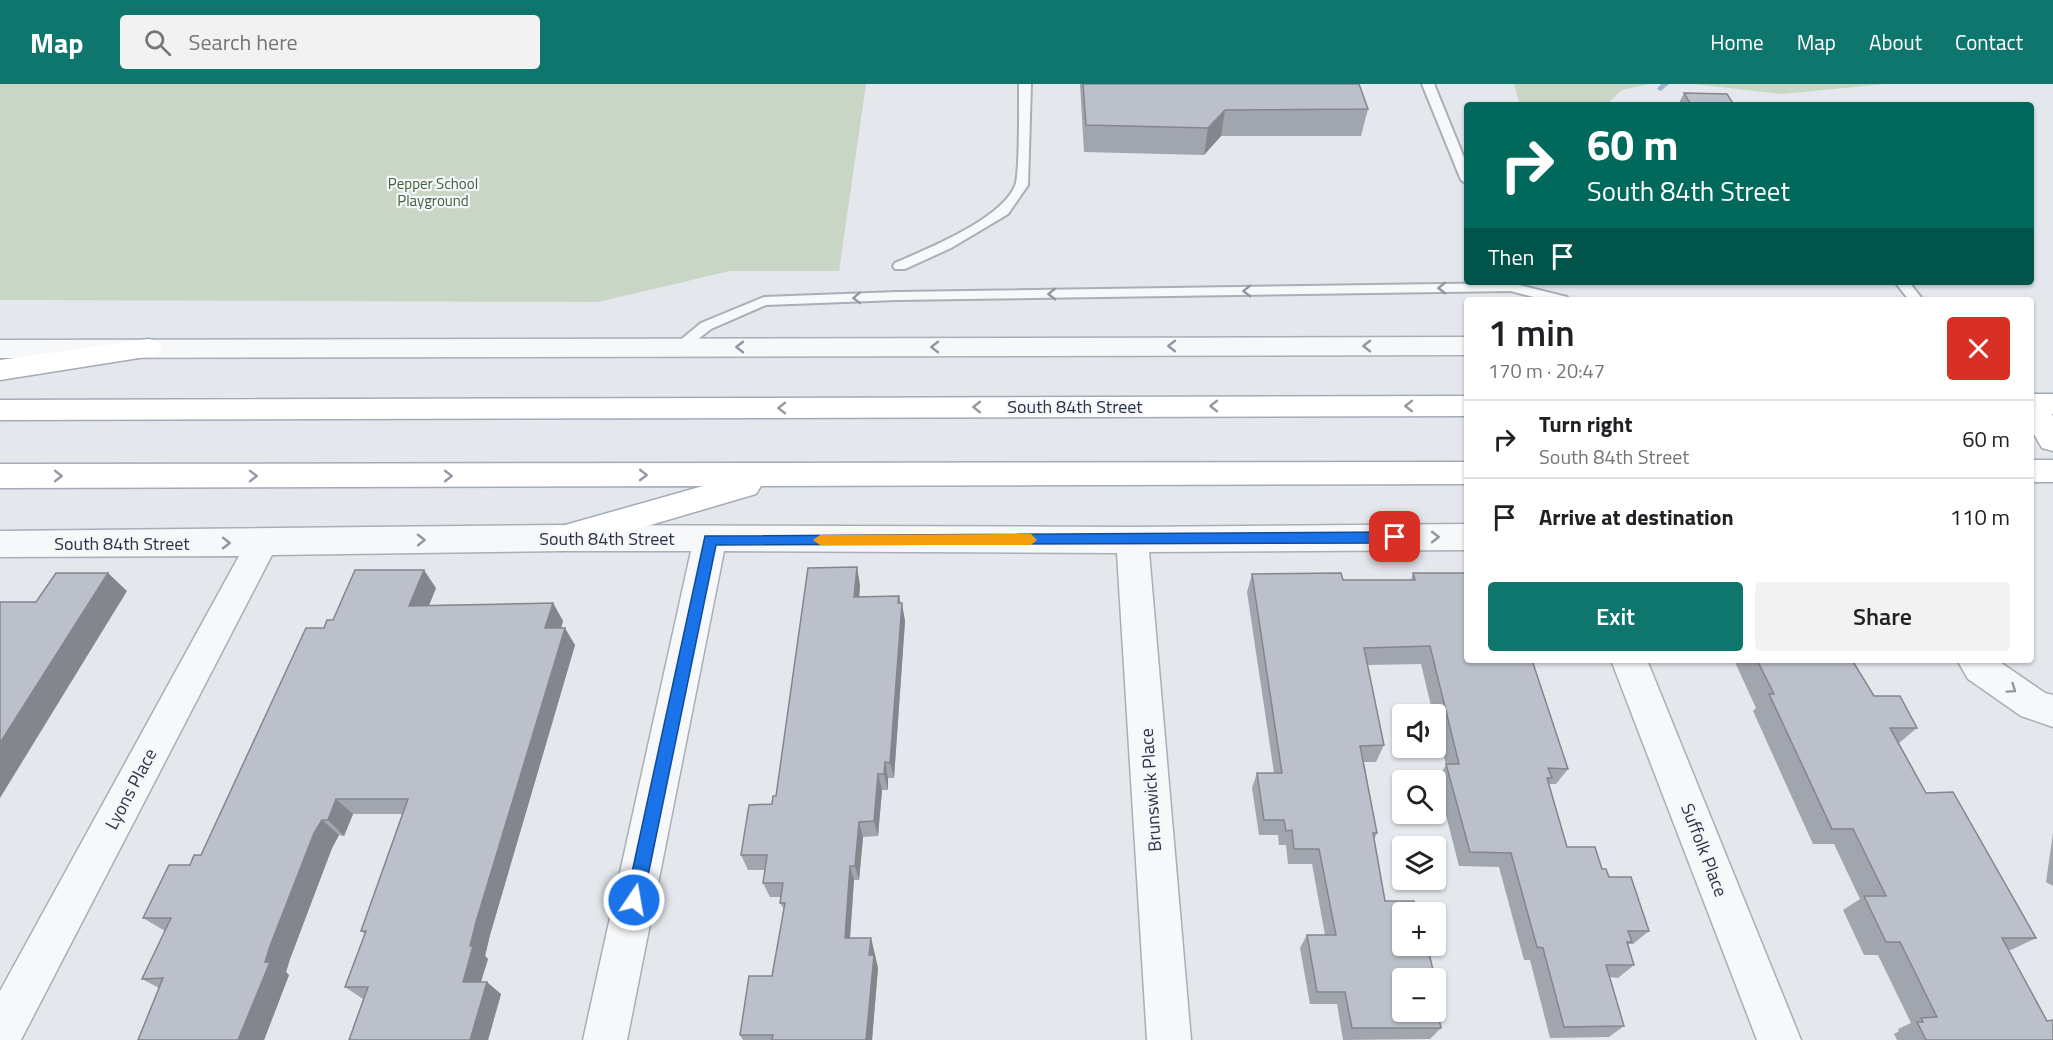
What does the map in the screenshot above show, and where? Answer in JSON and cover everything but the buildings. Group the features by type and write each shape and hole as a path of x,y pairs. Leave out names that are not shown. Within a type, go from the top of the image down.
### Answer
{"main road":[{"path":"0,370 148,348"},
{"path":"2034,405 2053,404"},
{"name":"South 84th Street","path":"0,410 1464,406"},
{"path":"2034,410 2053,440"},
{"path":"2034,471 2053,471"},
{"path":"0,476 1464,473"},
{"path":"562,538 782,476"}],"street":[{"path":"0,349 1464,346"},
{"name":"South 84th Street","path":"0,544 562,538 1132,540 1464,537"},
{"path":"605,1040 710,540"},
{"name":"Brunswick Place","path":"1132,540 1169,1040"},
{"name":"Lyons Place","path":"0,1035 262,543"},
{"name":"Suffolk Place","path":"1630,663 1779,1040"},
{"path":"1978,663 1981,668 2034,705 2053,711"}],"lane":[{"path":"900,266 946,245 1004,211 1022,184 1025,84"},
{"path":"1428,84 1464,173"},
{"path":"679,347 706,326 764,302 897,296 1510,285 1552,297"},
{"path":"1904,285 1914,297"}],"green space":[{"name":"Pepper School Playground","path":"0,84 866,84 839,271 730,271 598,302 0,300"},
{"path":"1514,84 1650,84 1622,90 1609,102 1519,102"},
{"path":"1693,84 1885,84 1782,94"}],"waterway":[{"path":"1661,89 1665,84"}],"slow traffic":[{"path":"820,540 1031,540"}],"route":[{"path":"634,900 710,540 1132,540 1395,537"}]}
